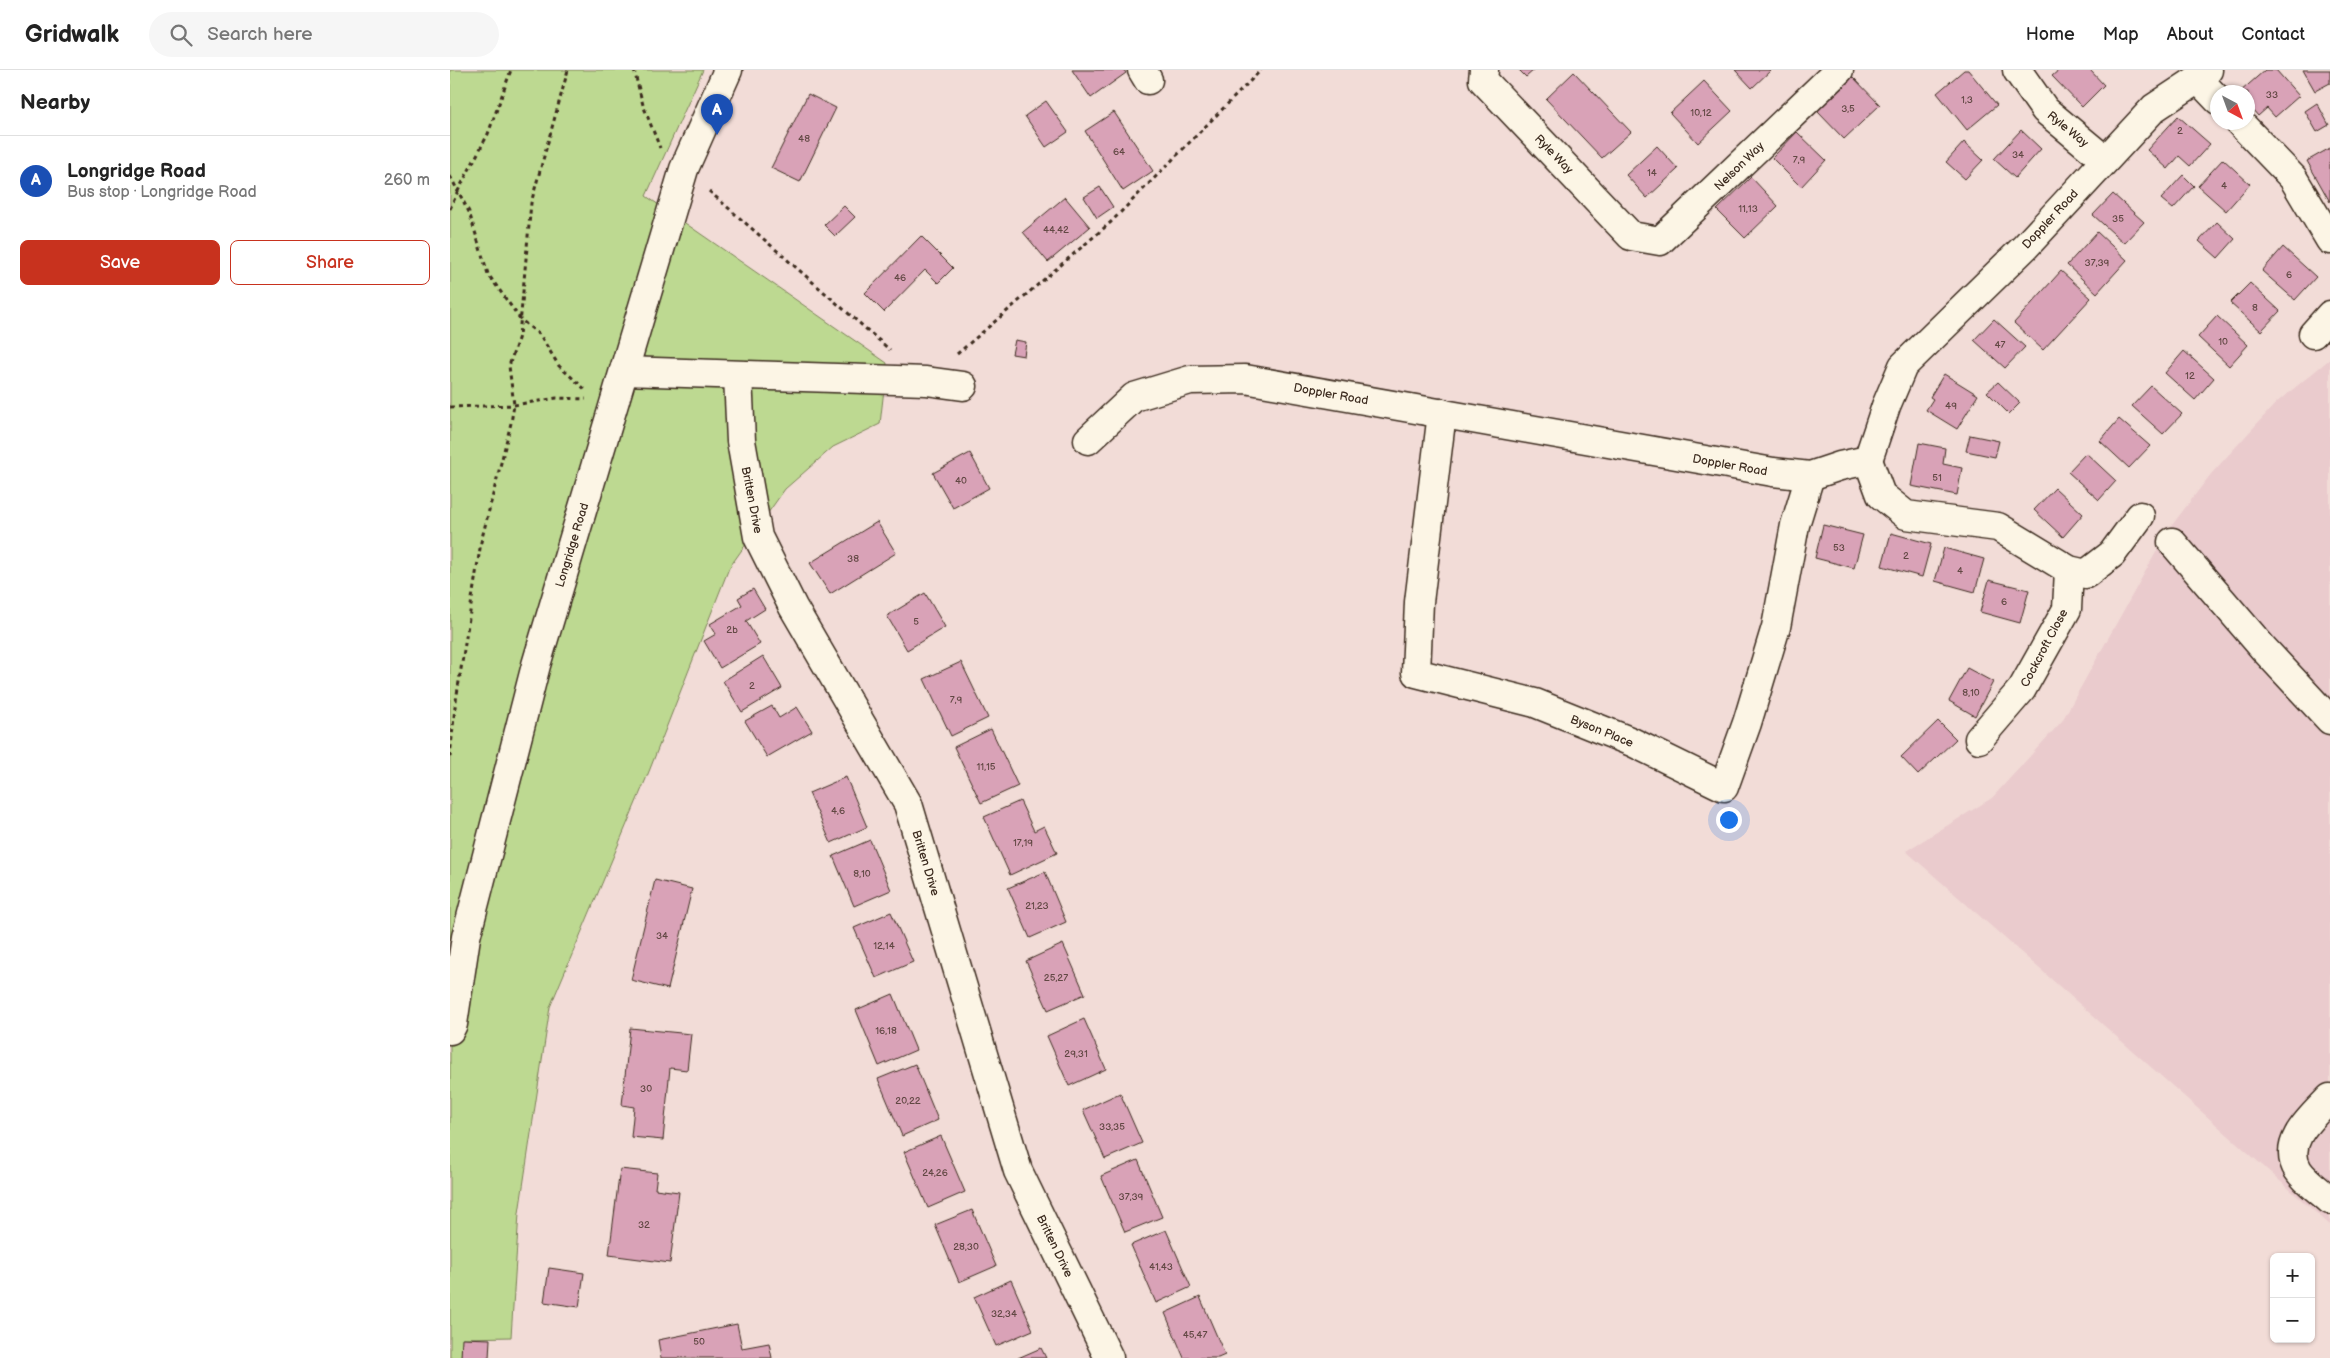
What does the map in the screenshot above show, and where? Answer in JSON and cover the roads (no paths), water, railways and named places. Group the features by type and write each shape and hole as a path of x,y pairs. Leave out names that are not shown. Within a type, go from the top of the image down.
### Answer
{"street":[{"name":"Longridge Road","path":"450,1030 453,1024 466,937 536,665 684,169 728,70"},
{"name":"Ryle Way","path":"1484,70 1483,80 1631,236"},
{"name":"Nelson Way","path":"1631,236 1660,241 1839,70"},
{"name":"Ryle Way","path":"2017,70 2045,110 2105,160"},
{"name":"Doppler Road","path":"1088,440 1134,397 1190,380 1245,379 1773,472 1810,476 1840,466 1868,460 1902,366 2024,247 2154,108 2203,75"},
{"path":"2203,75 2210,87"},
{"path":"2247,130 2293,178 2330,240"},
{"path":"624,371 926,381 963,386"},
{"name":"Britten Drive","path":"738,376 741,440 758,537 793,607 908,804 1018,1171 1109,1358"},
{"name":"Byson Place","path":"1442,413 1420,593 1416,673 1535,703 1632,742 1724,787 1747,723 1776,627 1795,525 1810,476"},
{"path":"1868,460 1881,495 1906,515 1998,528 2069,570 2086,574 2112,554 2140,516"},
{"path":"2172,542 2263,648 2330,720"},
{"name":"Cockcroft Close","path":"1979,739 2022,689 2067,608 2069,570"},
{"path":"2330,1098 2297,1134 2292,1156 2299,1172 2330,1200"}],"place":[{"name":"Longridge Road","path":"717,135"}]}
